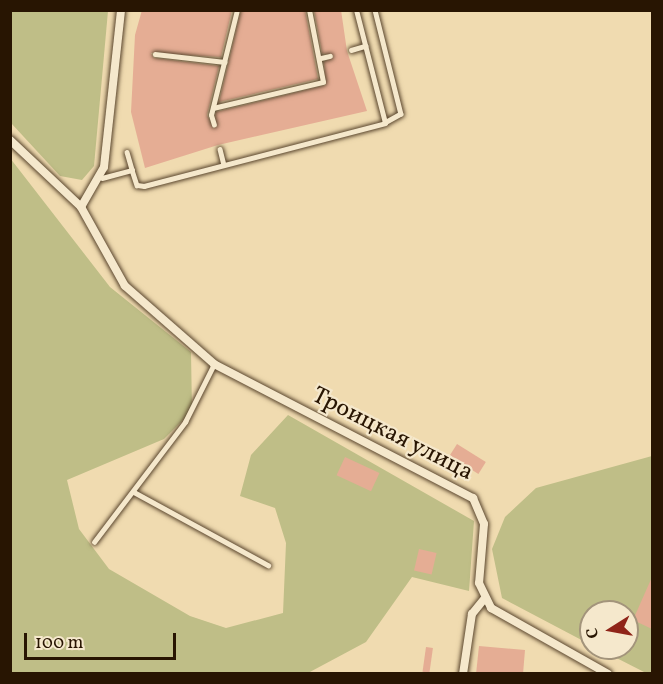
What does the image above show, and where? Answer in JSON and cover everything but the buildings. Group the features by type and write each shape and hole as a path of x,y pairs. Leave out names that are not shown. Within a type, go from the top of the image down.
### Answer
{"street":[{"path":"81,207 102,178 121,10"},
{"name":"Троицкая улица","path":"10,140 81,207 125,286 146,308 214,364 473,498 484,524 479,583 485,598"},
{"path":"463,674 472,614 485,598 498,614 608,674"}],"lane":[{"path":"214,125 213,108 237,10"},
{"path":"213,108 323,82 321,58 309,10"},
{"path":"356,10 385,123"},
{"path":"127,152 140,187 385,123 401,114 375,10"},
{"path":"351,50 365,46"},
{"path":"155,54 225,62"},
{"path":"321,58 330,56"},
{"path":"220,149 224,165"},
{"path":"102,178 132,170"},
{"path":"94,542 185,422 214,364"},
{"path":"134,492 268,565"}],"shaded area":[{"path":"11,10 108,11 94,166 82,180 60,176 11,123"},
{"path":"10,158 110,287 191,352 192,411 164,439 67,480 79,529 109,569 190,616 226,628 283,613 286,543 275,508 240,496 251,455 288,415 474,521 469,591 412,577 366,642 308,673 11,673"},
{"path":"652,456 652,673 646,673 621,660 639,660 639,600 579,600 579,639 502,598 492,549 505,517 536,488"}]}
